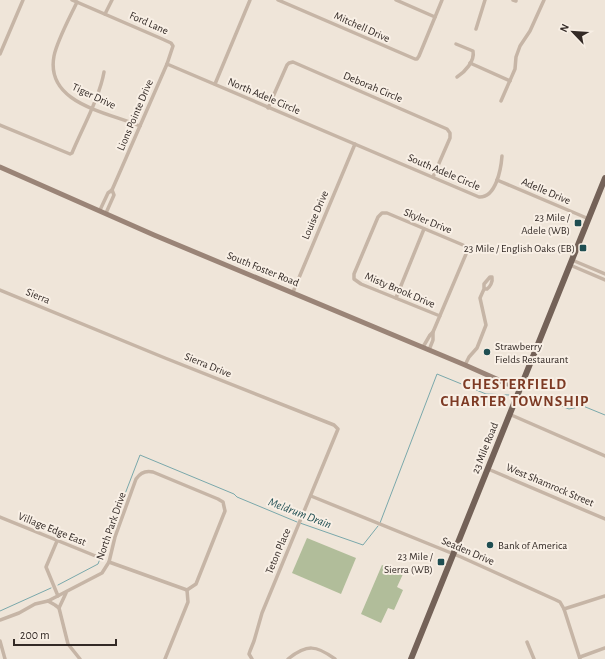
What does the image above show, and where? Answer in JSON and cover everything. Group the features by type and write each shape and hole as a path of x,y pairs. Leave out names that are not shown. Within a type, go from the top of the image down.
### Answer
{"main road":[{"name":"23 Mile Road","path":"411,659 605,178"}],"street":[{"path":"0,54 23,0"},
{"name":"Ford Lane","path":"72,0 169,42 173,46"},
{"path":"106,14 112,0"},
{"path":"215,84 250,0"},
{"name":"Mitchell Drive","path":"278,0 413,59 417,59 435,17"},
{"path":"396,0 435,17 442,0"},
{"path":"476,29 485,0"},
{"path":"501,101 516,66 516,57 520,46 530,31 544,0"},
{"name":"Tiger Drive","path":"77,2 56,52 54,71 58,84 66,94 92,108 140,126"},
{"path":"456,44 472,51 473,57 470,63 457,77"},
{"name":"Lions Pointe Drive","path":"112,190 167,64 173,46"},
{"name":"Deborah Circle","path":"268,108 287,65 289,62 293,62 447,129 450,133 450,138 433,177"},
{"path":"470,63 510,81"},
{"name":"North Adele Circle","path":"167,64 354,144"},
{"path":"0,125 70,154 72,153 92,108 102,82 104,72"},
{"name":"South Adele Circle","path":"354,144 479,197 485,196 490,192 497,180 502,156"},
{"name":"Louise Drive","path":"293,292 354,144"},
{"name":"South Foster Road","path":"0,167 154,235 293,292 520,389"},
{"name":"Adelle Drive","path":"497,180 589,219"},
{"path":"100,210 108,193 112,190 114,195 106,213"},
{"name":"Skyler Drive","path":"354,278 354,274 378,217 382,213 387,213 463,245 466,248 466,254 440,316"},
{"path":"396,298 424,229"},
{"path":"571,263 605,274"},
{"path":"571,263 605,280"},
{"path":"465,365 469,357 478,348 486,325 480,301 484,284 490,276"},
{"name":"Misty Brook Drive","path":"354,278 361,284 440,316"},
{"name":"Sierra","path":"0,290 70,319"},
{"path":"423,347 433,332 440,316"},
{"name":"Sierra Drive","path":"70,319 334,425 338,429"},
{"path":"429,350 433,340 433,332"},
{"path":"509,414 605,456"},
{"name":"Teton Place","path":"252,659 249,654 262,613 338,429"},
{"name":"West Shamrock Street","path":"488,469 605,519"},
{"name":"North Park Drive","path":"0,620 34,604 48,601 66,593 99,575 106,569 136,479 144,472 154,472 218,499 224,504 225,514 196,584 187,590"},
{"name":"Seaden Drive","path":"311,496 453,554 556,600 560,602 564,609"},
{"name":"Village Edge East","path":"0,517 98,557"},
{"path":"57,541 46,567 58,596"},
{"path":"109,562 187,590 188,602 165,659"},
{"path":"66,593 59,608 68,644 80,659"},
{"path":"605,596 564,609 580,658 605,648"},
{"path":"48,601 59,608"},
{"path":"0,641 5,659"},
{"path":"527,642 534,659"},
{"path":"288,659 300,650 310,648 319,650 335,659"}],"green space":[{"path":"307,538 356,558 341,594 292,573"},
{"path":"382,565 403,574 397,587 403,590 394,610 388,608 381,623 361,614"}],"waterway":[{"name":"Meldrum Drain","path":"380,523 437,374 486,394 509,395"},
{"name":"Meldrum Drain","path":"525,401 543,399 569,409 583,406 605,415"},
{"name":"Meldrum Drain","path":"58,585 98,564 140,455 297,522"},
{"name":"Meldrum Drain","path":"300,523 363,545 378,526"},
{"name":"Meldrum Drain","path":"0,611 51,588"}],"place":[{"name":"23 Mile / Adele (WB)","path":"578,223"},
{"name":"23 Mile / English Oaks (EB)","path":"583,248"},
{"name":"Strawberry Fields Restaurant","path":"487,352"},
{"name":"Bank of America","path":"490,545"},
{"name":"23 Mile / Sierra (WB)","path":"441,562"}],"district":[{"name":"CHESTERFIELD CHARTER TOWNSHIP","path":"515,392"}]}
